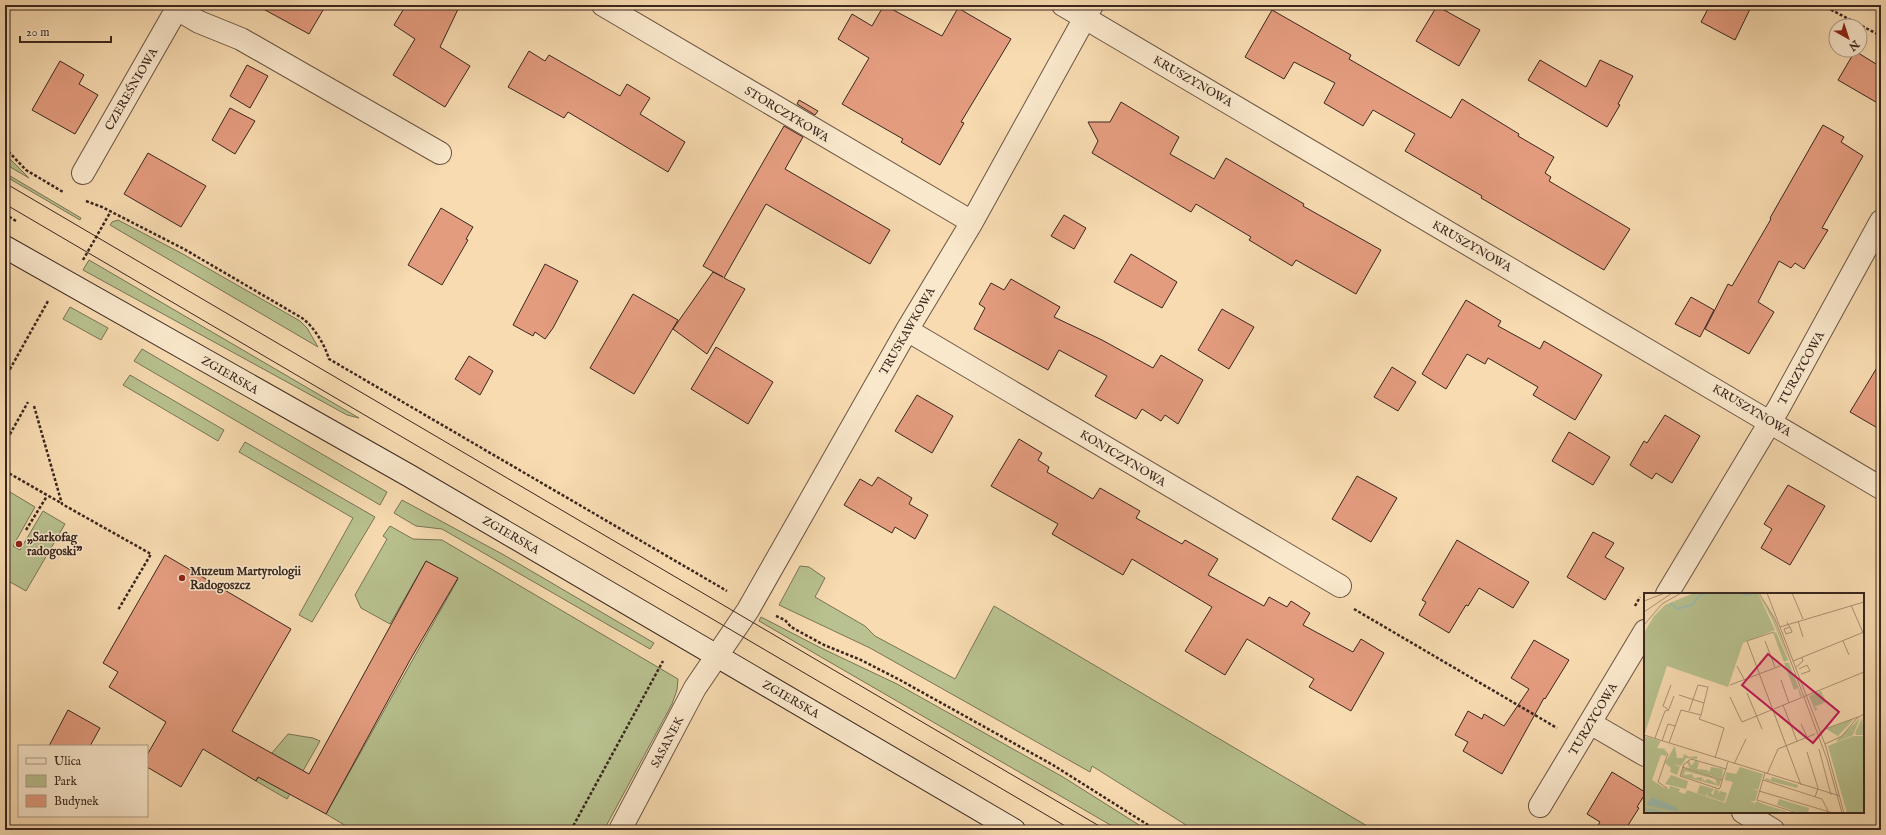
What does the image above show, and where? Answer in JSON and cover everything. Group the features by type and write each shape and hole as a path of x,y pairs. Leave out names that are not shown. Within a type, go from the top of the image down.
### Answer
{"street":[{"name":"STORCZYKOWA","path":"603,5 972,222"},
{"name":"KRUSZYNOWA","path":"1063,5 1089,12 1881,488"},
{"path":"178,7 199,22 241,39 440,153"},
{"name":"CZEREŚNIOWA","path":"83,173 178,7"},
{"name":"TRUSKAWKOWA","path":"717,655 748,610 907,330 972,222 1089,12"},
{"name":"TURZYCOWA","path":"1668,593 1771,421 1881,222"},
{"name":"ZGIERSKA","path":"5,247 414,479 1014,830"},
{"name":"KONICZYNOWA","path":"907,330 1340,586"},
{"name":"TURZYCOWA","path":"1540,806 1644,633"},
{"name":"SASANEK","path":"620,830 695,688 717,655"},
{"path":"1585,732 1644,755"},
{"path":"1745,813 1774,830"}],"path":[{"path":"1822,5 1881,36"},
{"path":"5,148 26,170 66,194"},
{"path":"83,200 111,212 184,249 302,318 310,324 326,351 328,359 733,594"},
{"path":"85,258 111,212"},
{"path":"5,378 48,303"},
{"path":"5,443 28,402"},
{"path":"34,406 62,504"},
{"path":"5,471 151,554 118,610"},
{"path":"26,530 47,496"},
{"path":"1340,586 1353,609 1585,732"},
{"path":"785,620 791,627 900,680 1053,765 1156,830"},
{"path":"572,830 663,661"}],"green space":[{"path":"5,154 29,178 5,164"},
{"path":"5,173 81,218 80,220 5,176"},
{"path":"118,220 181,253 300,321 307,328 318,347 110,225 112,222"},
{"path":"89,260 359,418 347,415 83,270"},
{"path":"70,307 108,328 101,340 63,319"},
{"path":"142,349 387,492 380,505 134,361"},
{"path":"130,375 224,430 218,441 123,385"},
{"path":"245,442 375,517 312,622 299,615 353,518 239,452"},
{"path":"5,489 35,507 13,546 20,550 43,511 65,524 26,591 5,579"},
{"path":"402,500 504,555 654,643 650,649 442,529 416,526 394,513"},
{"path":"390,526 413,539 442,540 678,679 677,690 672,704 604,830 353,830 326,814 458,579 426,561 390,624 361,608 355,595 387,539 383,536"},
{"path":"800,566 809,567 825,578 815,597 865,626 875,636 955,679 994,606 1374,830 1194,830 1092,766 1090,772 870,648 779,605"},
{"path":"761,617 821,648 897,684 1063,777 1147,830 1119,830 759,621"},
{"path":"288,734 313,738 320,741 287,799 256,781 272,753"}],"building":[{"path":"256,5 326,5 309,34"},
{"path":"406,5 460,5 440,47 470,66 445,107 393,75 415,39 394,25"},
{"path":"884,5 942,36 958,8 1011,39 961,122 964,123 940,165 901,142 903,139 842,104 869,58 838,39 852,14 872,26"},
{"path":"1710,5 1752,5 1735,40 1701,22"},
{"path":"1437,6 1480,30 1459,66 1416,41"},
{"path":"1272,10 1351,55 1349,59 1451,118 1462,99 1519,134 1518,136 1554,157 1545,173 1551,177 1549,181 1630,229 1604,270 1481,198 1482,196 1405,151 1415,134 1373,110 1363,126 1324,103 1335,83 1294,62 1284,79 1245,57"},
{"path":"529,51 545,61 549,55 620,96 627,84 650,98 640,114 685,142 668,172 568,112 564,118 508,87"},
{"path":"1851,58 1866,58 1881,67 1881,105 1838,80"},
{"path":"1540,60 1586,87 1600,60 1633,76 1618,104 1620,105 1607,127 1528,80"},
{"path":"60,61 84,75 79,84 98,95 75,134 32,110"},
{"path":"247,65 268,76 250,108 230,96"},
{"path":"799,100 818,111 815,115 797,104"},
{"path":"1121,102 1179,137 1170,154 1214,179 1226,158 1304,204 1303,206 1381,250 1356,294 1296,260 1292,266 1249,240 1251,237 1196,204 1191,212 1092,153 1098,141 1088,122 1110,122"},
{"path":"230,108 255,121 235,154 212,140"},
{"path":"1823,125 1844,137 1841,142 1863,156 1822,228 1828,230 1804,269 1795,263 1791,268 1779,261 1758,302 1774,312 1749,354 1705,329 1728,284 1732,286"},
{"path":"784,126 803,137 785,169 890,230 870,264 766,204 724,278 745,289 707,354 673,329 713,272 723,277 703,266"},
{"path":"148,153 206,186 181,227 124,194"},
{"path":"441,208 473,227 466,239 468,240 442,285 408,265"},
{"path":"1064,215 1086,228 1074,249 1051,236"},
{"path":"1131,254 1177,282 1162,308 1114,282"},
{"path":"545,264 578,281 553,328 545,339 535,332 533,336 513,325"},
{"path":"1011,279 1060,307 1054,317 1102,340 1153,368 1161,355 1203,380 1178,424 1165,415 1161,421 1142,409 1136,419 1095,396 1107,376 1059,350 1048,370 974,329 985,308 979,304 991,283 1004,290"},
{"path":"633,294 678,320 634,394 590,368"},
{"path":"1691,297 1714,310 1700,337 1675,324"},
{"path":"1466,300 1501,321 1498,326 1540,349 1544,341 1602,375 1575,420 1533,395 1538,387 1488,358 1485,364 1467,354 1446,389 1422,374"},
{"path":"1222,309 1254,327 1229,369 1198,350"},
{"path":"716,347 773,382 748,424 691,389"},
{"path":"469,356 493,371 480,395 455,379"},
{"path":"1881,361 1881,430 1850,412"},
{"path":"1392,367 1416,382 1398,411 1374,397"},
{"path":"917,395 953,416 932,453 895,431"},
{"path":"1665,415 1700,436 1672,483 1656,473 1652,479 1630,465 1644,441 1647,443"},
{"path":"1569,432 1610,457 1593,485 1552,461"},
{"path":"1019,439 1042,453 1038,460 1049,467 1047,472 1093,499 1100,488 1140,511 1136,518 1182,544 1185,540 1218,559 1208,575 1264,606 1269,597 1287,607 1291,601 1310,613 1303,625 1353,652 1361,639 1384,653 1351,711 1309,687 1314,679 1247,639 1225,675 1185,651 1212,607 1132,559 1123,575 1052,534 1058,524 991,486"},
{"path":"1357,476 1397,498 1371,542 1332,519"},
{"path":"878,477 912,498 909,504 928,515 915,539 895,527 892,533 844,505 860,479 872,486"},
{"path":"1788,485 1825,506 1790,565 1761,548 1772,529 1764,524"},
{"path":"1593,532 1614,543 1605,557 1624,568 1605,600 1567,577"},
{"path":"1457,540 1529,582 1513,608 1479,588 1468,606 1466,605 1449,633 1419,615 1426,602 1422,600"},
{"path":"165,555 291,629 232,731 309,774 426,561 458,578 410,660 326,814 258,777 256,781 203,749 181,787 148,768 148,753 166,722 109,687 118,672 103,663"},
{"path":"1534,640 1569,660 1545,699 1544,698 1502,774 1463,751 1468,742 1455,735 1468,711 1482,719 1484,714 1504,726 1529,689 1511,678"},
{"path":"68,710 100,728 91,745 50,745"},
{"path":"1612,772 1644,791 1644,796 1637,807 1639,808 1625,830 1595,830 1600,822 1587,814"}],"tram line":[{"path":"5,183 1106,830"},
{"path":"5,204 1072,830"}],"place":[{"name":"„Sarkofag radogoski”","path":"19,544"},
{"name":"Muzeum Martyrologii Radogoszcz","path":"182,578"}]}
